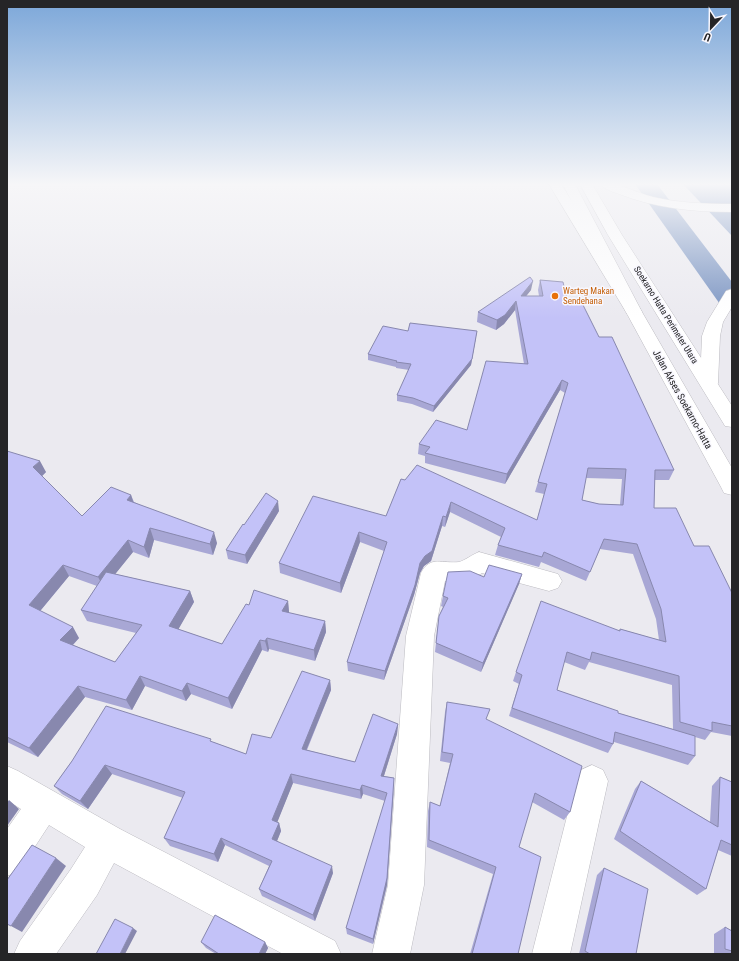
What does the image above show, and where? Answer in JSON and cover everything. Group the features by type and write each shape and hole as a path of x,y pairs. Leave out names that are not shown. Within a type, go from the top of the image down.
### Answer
{"main road":[{"path":"583,229 634,312"},
{"path":"592,229 634,312"},
{"name":"Soekarno Hatta Perimeter Utara","path":"612,229 709,383"},
{"path":"732,294 714,322 711,336 709,383 732,421"},
{"name":"Jalan Akses Soekarno-Hatta","path":"634,312 732,487"},
{"path":"391,954 406,885 420,636 434,574 438,571 464,572 479,562 549,581"},
{"path":"551,954 592,781"},
{"path":"7,782 108,841 322,954"},
{"path":"7,859 44,804"},
{"path":"33,954 84,882 108,841"}],"water":[{"path":"725,229 732,229 732,236"}],"building":[{"path":"530,277 533,281 521,296 543,296 540,280 563,282 568,304 582,303 599,337 612,337 674,470 655,470 654,508 676,508 694,546 709,546 732,593 732,726 712,722 712,731 680,722 679,676 592,652 590,660 567,652 557,690 618,711 618,713 695,736 695,756 615,732 613,744 512,708 522,675 516,672 541,601 620,631 620,629 666,642 661,609 637,544 604,539 590,572 544,552 542,557 498,545 505,528 451,502 446,517 443,516 432,551 425,556 420,563 415,585 385,671 347,662 387,542 359,532 340,583 279,563 313,496 386,516 401,479 405,480 417,465 537,520 547,484 538,482 568,383 562,380 507,474 425,453 430,447 419,444 436,420 467,430 486,361 528,364 516,301 505,315 497,320 478,312","holes":["588,468 626,469 623,505 599,504 582,500"]},
{"path":"410,323 477,331 472,359 434,406 413,398 397,395 411,364 396,362 397,361 368,354 383,326 408,331"},
{"path":"7,451 40,461 33,467 82,516 111,487 131,495 127,500 214,532 210,544 150,528 144,547 128,540 98,577 63,565 29,605 73,627 60,640 115,662 142,625 81,610 106,572 190,591 169,626 222,644 246,604 249,605 254,590 288,601 282,611 325,621 314,650 267,638 265,641 260,640 228,698 187,683 182,691 140,676 126,700 78,686 29,748 7,737"},
{"path":"266,493 278,501 245,555 226,550 243,524 244,525"},
{"path":"489,565 522,574 483,663 436,643 439,616 448,598 443,596 448,572 470,571 484,577"},
{"path":"302,671 330,680 302,749 355,762 373,714 398,724 381,776 394,778 387,878 373,939 346,928 387,793 362,785 360,790 291,774 272,820 279,823 272,839 332,866 313,915 259,889 272,861 221,838 214,854 164,838 185,792 105,765 80,801 54,786 72,761 106,706 211,739 210,741 246,754 252,734 271,738"},
{"path":"447,702 490,709 486,719 582,766 570,812 535,793 519,847 541,857 518,954 472,954 496,867 429,840 430,802 440,806 453,754 442,752"},
{"path":"720,777 732,782 732,845 721,840 706,889 620,831 641,781 718,827"},
{"path":"32,845 56,858 11,926 7,924 7,880"},
{"path":"604,868 648,889 636,954 590,954 585,951"},
{"path":"215,915 265,942 259,954 219,954 201,942"},
{"path":"115,919 133,928 120,954 96,954"},
{"path":"725,927 732,931 732,951 725,949"}],"waterway":[{"path":"679,229 732,301"}],"place":[{"name":"Warteg Makan Sendehana","path":"555,296"}]}
